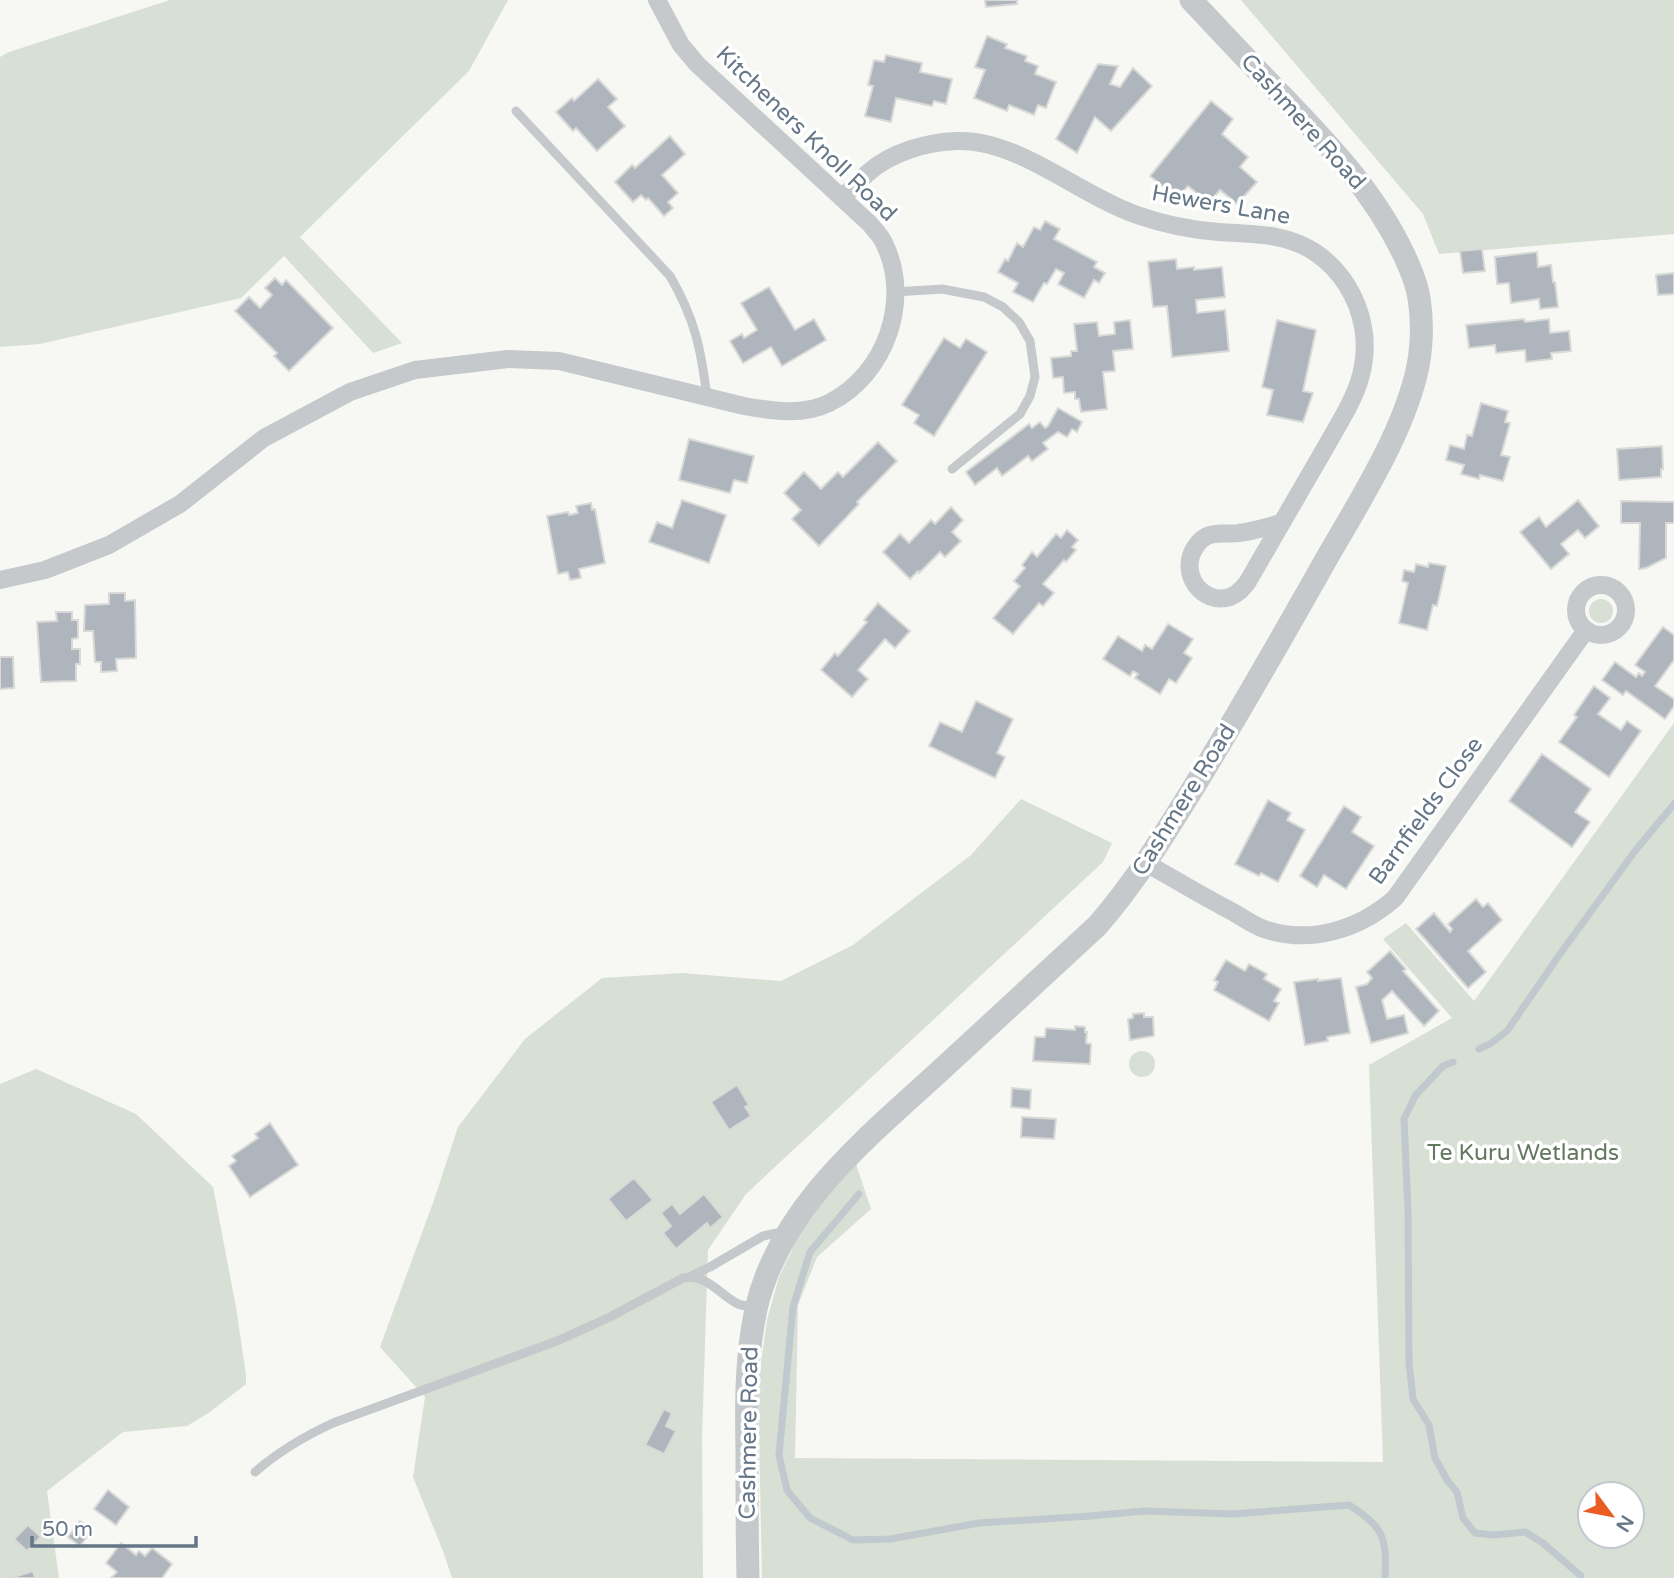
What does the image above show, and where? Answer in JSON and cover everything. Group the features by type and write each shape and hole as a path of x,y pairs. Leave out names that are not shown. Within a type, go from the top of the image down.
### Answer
{"street":[{"name":"Kitcheners Knoll Road","path":"0,580 45,570 109,545 180,504 264,438 350,391 415,370 508,359 559,361 772,411 810,409 828,404 863,378 887,340 894,319 895,292 890,258 883,240 870,223 697,64 681,45 657,0"},
{"name":"Cashmere Road","path":"748,1578 746,1380 757,1307 768,1272 786,1236 822,1183 1097,926 1120,899 1146,863 1254,688 1384,456 1416,374 1420,350 1419,298 1412,273 1394,233 1367,190 1334,150 1191,0"},
{"name":"Hewers Lane","path":"842,198 871,170 890,158 936,143 960,140 988,144 1020,156 1134,215 1196,230 1274,236 1298,243 1316,253 1347,284 1357,306 1364,328 1365,351 1361,376 1350,404 1247,583 1239,593 1228,598 1215,598 1197,586 1190,576 1188,565 1191,554 1197,543 1208,535 1246,532 1281,523"},
{"name":"Barnfields Close","path":"1146,863 1264,929 1308,935 1330,933 1357,925 1380,912 1395,898 1586,631"}],"lane":[{"path":"516,111 670,276 694,328 701,353 707,397"},
{"path":"895,292 942,289 984,297 1003,307 1018,322 1030,341 1035,377 1030,396 1020,414 951,469"},
{"path":"256,1472 281,1451 307,1435 557,1341 710,1267 763,1236 777,1233 786,1236"},
{"path":"691,1276 711,1284 736,1303 757,1307"}],"green space":[{"path":"170,0 508,0 469,71 300,237 402,343 373,353 284,256 241,298 40,344 0,347 0,57"},
{"path":"1241,0 1674,0 1674,234 1439,254 1423,214"},
{"path":"1601,599 1610,602 1613,611 1610,620 1601,623 1592,620 1589,611 1592,602"},
{"name":"Te Kuru Wetlands","path":"1674,723 1674,1578 762,1578 758,1385 767,1320 779,1277 800,1233 823,1201 856,1164 871,1209 817,1257 798,1305 795,1458 1383,1462 1369,1065 1452,1018 1383,939 1406,923 1474,1001"},
{"path":"1021,799 1112,843 1103,862 746,1194 708,1250 702,1437 703,1578 452,1578 413,1477 425,1397 380,1347 458,1127 525,1039 602,978 682,973 781,981 853,945 971,855"},
{"path":"1142,1051 1151,1055 1155,1064 1151,1073 1142,1077 1133,1073 1129,1064 1133,1055"},
{"path":"36,1069 136,1114 213,1187 236,1307 246,1384 187,1426 123,1432 47,1491 59,1578 0,1578 0,1084"}],"building":[{"path":"985,0 1017,0 1017,4 986,7"},
{"path":"987,36 1007,44 1005,48 1027,56 1025,61 1038,66 1035,74 1056,82 1046,108 1038,105 1034,115 1009,105 1007,111 974,98 985,70 975,67"},
{"path":"886,55 922,63 920,72 952,79 946,104 934,101 932,106 896,98 891,122 865,116 873,86 868,85 874,60 884,62"},
{"path":"1098,64 1118,66 1110,84 1120,87 1133,68 1152,86 1111,131 1095,117 1077,153 1056,139"},
{"path":"598,79 617,99 608,107 625,126 597,151 576,128 573,131 556,112 572,98 574,101"},
{"path":"1211,101 1233,119 1222,134 1248,157 1240,167 1257,182 1237,204 1220,190 1209,203 1188,186 1177,198 1150,176"},
{"path":"670,136 685,154 662,175 678,193 668,202 673,208 664,216 648,198 646,200 641,195 633,202 615,182 632,165 635,168"},
{"path":"1045,221 1060,229 1054,239 1097,262 1094,267 1105,273 1099,283 1094,280 1084,298 1058,284 1064,273 1056,269 1033,302 1013,292 1018,283 998,272 1005,259 1008,261 1017,243 1023,247 1034,227 1040,230"},
{"path":"1482,249 1485,271 1463,273 1460,251"},
{"path":"1537,252 1538,267 1551,265 1558,307 1540,309 1539,299 1511,303 1509,283 1497,284 1495,257"},
{"path":"1176,259 1177,269 1222,267 1225,297 1196,300 1197,313 1225,310 1229,351 1172,357 1167,306 1153,307 1148,262"},
{"path":"1674,273 1674,294 1658,295 1656,275"},
{"path":"275,278 282,285 286,280 333,328 289,371 274,356 277,353 235,311 249,297 260,308 272,295 265,288"},
{"path":"769,287 795,330 814,319 826,340 782,366 771,347 743,363 730,341 742,334 744,338 757,330 741,303"},
{"path":"1524,319 1525,322 1549,319 1550,333 1569,331 1571,351 1551,353 1552,359 1526,362 1525,350 1496,353 1495,345 1469,348 1466,325"},
{"path":"1130,320 1133,349 1113,351 1115,371 1103,372 1107,409 1081,412 1075,392 1064,393 1063,377 1053,378 1051,358 1071,356 1071,351 1077,351 1074,324 1097,322 1099,336 1115,334 1114,322"},
{"path":"1277,320 1316,330 1303,391 1313,393 1303,422 1267,415 1273,390 1262,387"},
{"path":"944,338 960,348 966,339 987,352 934,436 914,423 919,415 902,405"},
{"path":"1481,403 1508,411 1505,422 1510,423 1501,455 1510,457 1503,481 1480,475 1479,479 1461,474 1464,465 1446,460 1450,445 1464,449 1467,435 1472,436"},
{"path":"1058,408 1082,422 1077,432 1072,429 1067,437 1058,432 1043,443 1048,449 1032,461 1028,456 1002,476 997,468 975,485 966,472 1029,424 1032,428 1040,422 1045,428 1048,426"},
{"path":"689,439 754,456 747,483 734,480 730,493 679,480"},
{"path":"878,442 897,461 819,546 792,519 801,510 784,493 804,472 821,489 838,472 843,477"},
{"path":"1662,446 1661,477 1619,480 1617,449"},
{"path":"682,500 726,515 709,563 649,542 657,522 672,528"},
{"path":"1578,500 1599,526 1585,538 1578,530 1561,544 1569,554 1551,569 1520,532 1539,517 1546,527"},
{"path":"1621,501 1674,502 1674,523 1666,523 1666,558 1639,569 1640,523 1621,523"},
{"path":"591,503 592,510 595,509 605,563 579,569 581,578 570,580 568,572 558,574 547,516 578,513 576,506"},
{"path":"951,507 963,520 952,532 961,541 945,557 940,552 910,579 883,552 900,534 909,543 931,520 935,524"},
{"path":"1067,530 1078,540 1072,547 1076,550 1043,584 1054,593 1043,606 1039,603 1013,634 993,618 1020,586 1014,581 1025,568 1022,565 1032,552 1037,557 1056,534 1061,538"},
{"path":"1429,563 1446,566 1437,606 1433,605 1427,630 1399,623 1408,583 1402,581 1404,570 1414,572 1416,564 1428,567"},
{"path":"109,593 125,593 125,601 135,600 136,658 116,659 117,671 101,672 101,662 95,662 93,631 84,631 85,605 109,604"},
{"path":"878,603 910,631 895,648 885,639 858,670 868,679 852,697 821,670 835,653 838,656 867,622 864,620"},
{"path":"56,612 72,612 72,620 78,620 78,638 72,639 72,649 80,649 80,664 76,664 76,681 41,682 37,622 57,621"},
{"path":"1168,624 1193,639 1184,653 1192,658 1176,683 1169,679 1160,694 1135,678 1138,674 1133,671 1130,676 1103,659 1118,636 1142,651 1145,645 1152,649"},
{"path":"1663,627 1674,635 1674,660 1655,686 1674,699 1674,706 1665,719 1626,691 1623,695 1602,680 1615,662 1636,677 1639,673 1642,676 1645,672 1635,665"},
{"path":"0,657 13,657 14,688 0,689"},
{"path":"1594,686 1610,698 1598,714 1621,730 1627,721 1641,731 1609,777 1559,742"},
{"path":"976,701 1013,719 997,753 1005,757 995,778 929,746 940,722 962,732"},
{"path":"1542,754 1591,789 1575,812 1590,822 1572,847 1509,801"},
{"path":"1268,800 1291,813 1287,820 1305,830 1278,882 1235,864"},
{"path":"1344,806 1361,817 1352,832 1374,846 1346,889 1324,875 1317,887 1300,876"},
{"path":"1476,899 1483,907 1488,903 1502,920 1468,951 1486,972 1468,988 1416,929 1434,913 1450,932 1452,929 1448,924"},
{"path":"1390,951 1406,969 1403,971 1439,1011 1424,1026 1392,991 1382,1000 1387,1019 1404,1015 1408,1033 1371,1043 1356,987 1367,984 1372,978 1367,972"},
{"path":"1226,960 1245,971 1249,964 1267,974 1264,979 1281,989 1274,1001 1279,1003 1269,1021 1214,990 1218,982 1214,980"},
{"path":"1341,978 1350,1033 1305,1045 1294,982"},
{"path":"1144,1013 1144,1017 1153,1017 1154,1036 1130,1040 1128,1019 1133,1018 1133,1014"},
{"path":"1075,1026 1085,1027 1087,1032 1086,1043 1091,1044 1090,1064 1033,1061 1035,1037 1045,1037 1046,1028 1075,1030"},
{"path":"737,1085 749,1105 745,1107 751,1116 729,1130 711,1102"},
{"path":"1012,1088 1031,1090 1030,1109 1011,1107"},
{"path":"1022,1117 1056,1119 1054,1139 1021,1137"},
{"path":"270,1123 298,1165 250,1197 229,1166 236,1161 232,1156 258,1138 255,1134"},
{"path":"634,1178 653,1200 626,1221 608,1199"},
{"path":"704,1194 723,1217 710,1228 707,1223 676,1249 663,1233 671,1226 661,1213 672,1204 680,1214"},
{"path":"664,1409 672,1413 666,1426 676,1431 664,1454 645,1445"},
{"path":"108,1490 129,1507 116,1525 94,1509"},
{"path":"80,1521 92,1530 80,1546 68,1537"},
{"path":"28,1525 41,1537 27,1551 14,1539"},
{"path":"121,1543 136,1555 139,1551 145,1556 152,1548 172,1564 162,1578 111,1578 117,1572 106,1563"},
{"path":"33,1571 35,1578 11,1578"}],"waterway":[{"path":"1479,1049 1507,1031 1635,851 1674,804"},
{"path":"1453,1062 1443,1066 1415,1096 1404,1119 1408,1211 1409,1363 1413,1399 1429,1425 1435,1458 1457,1492 1463,1518 1475,1533 1494,1535 1525,1532 1543,1543 1581,1576"},
{"path":"859,1194 810,1252 793,1307 779,1455 787,1490 810,1518 853,1540 890,1539 979,1523 1144,1511 1232,1514 1349,1505 1370,1520 1381,1535 1385,1553 1385,1578"}]}
